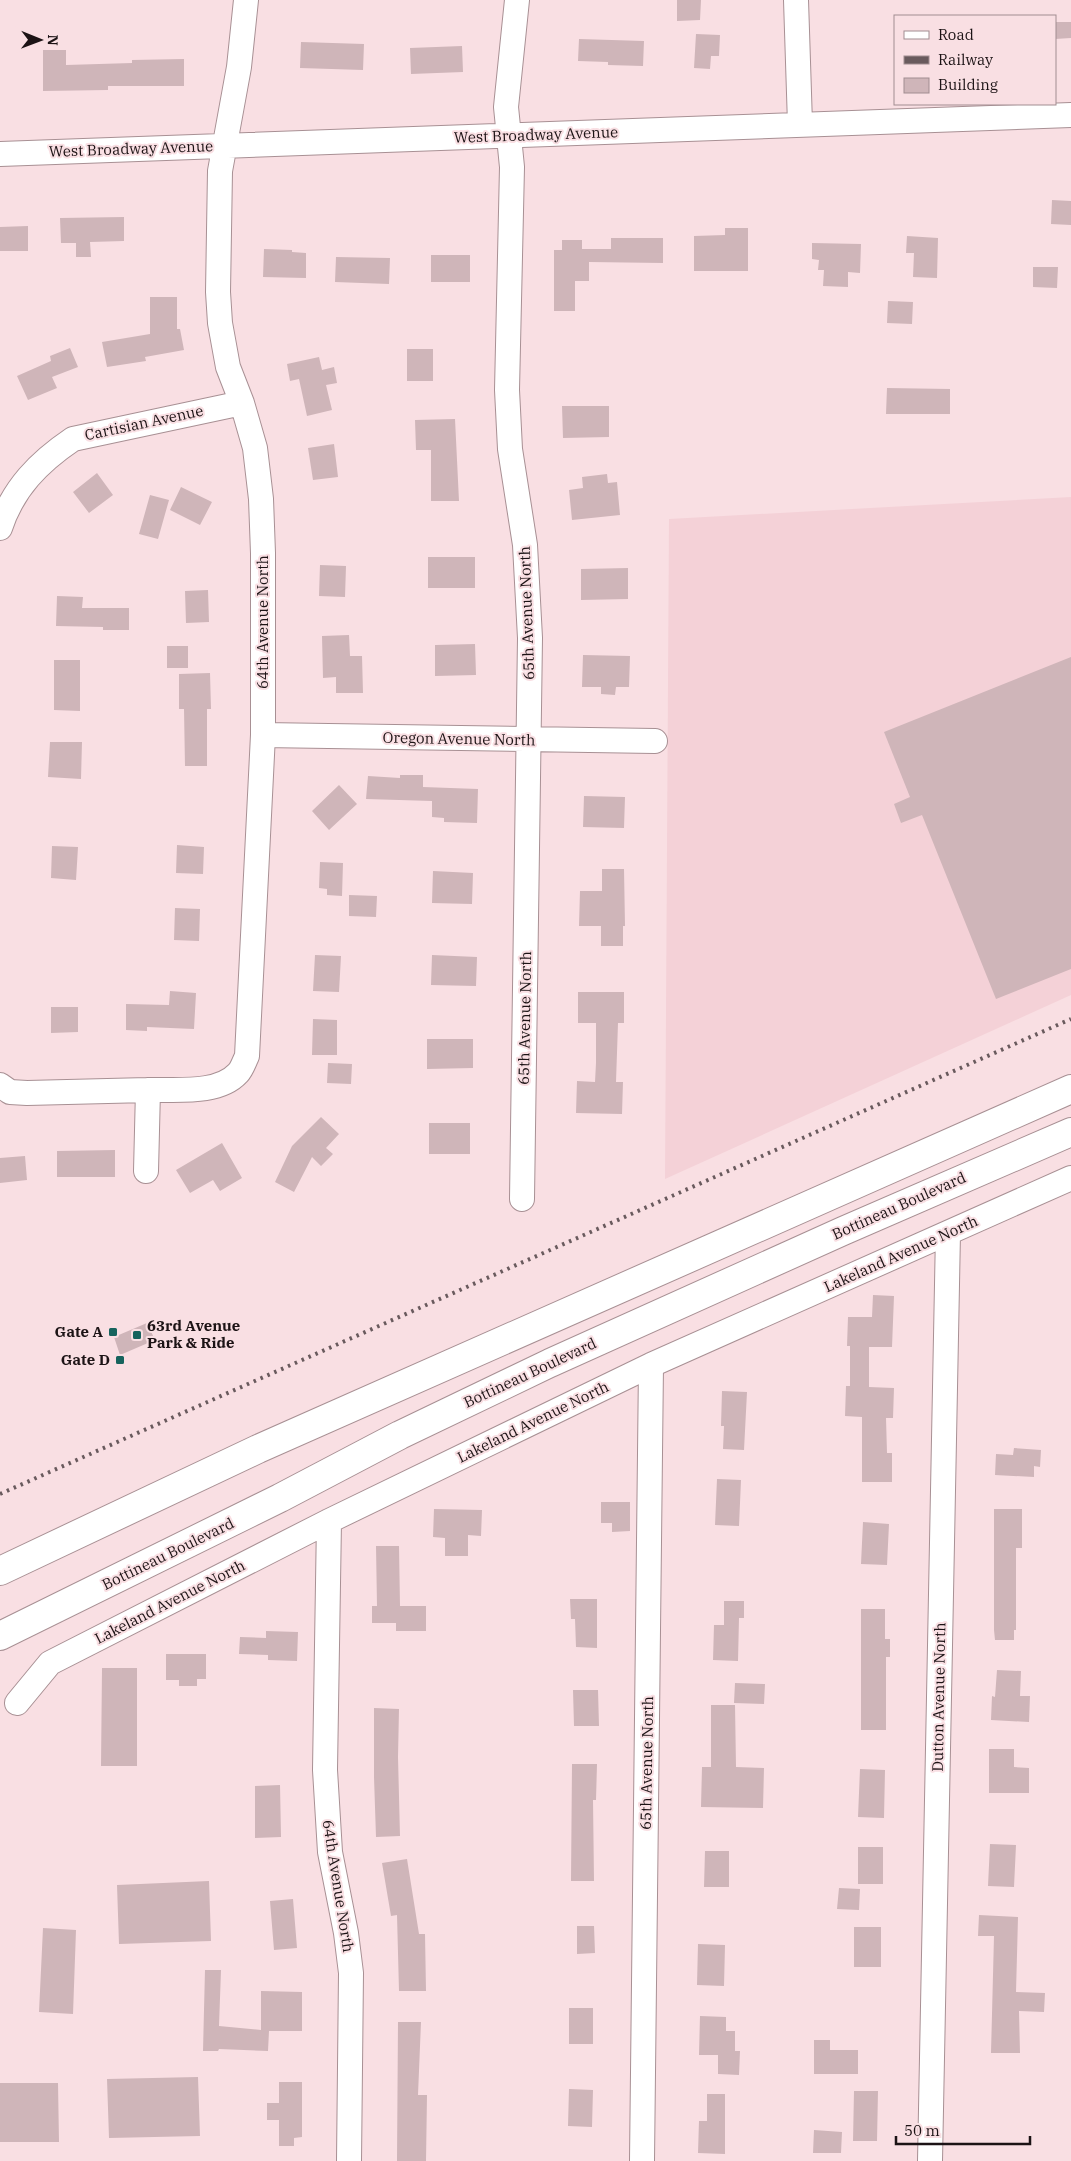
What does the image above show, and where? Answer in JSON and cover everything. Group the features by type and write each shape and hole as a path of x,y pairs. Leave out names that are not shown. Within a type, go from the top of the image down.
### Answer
{"highway":[{"path":"0,1571 258,1449 1071,1089"},
{"name":"Bottineau Boulevard","path":"0,1636 280,1498 400,1435 550,1363 1071,1132"}],"street":[{"name":"64th Avenue North","path":"148,1090 209,1087 226,1082 238,1073 247,1056 263,735 263,553 261,499 255,448 242,402 228,367 220,323 218,292 220,171 239,67 246,0"},
{"name":"65th Avenue North","path":"517,0 506,107 512,167 507,390 510,449 525,545 529,589 530,741 522,1199"},
{"path":"796,0 800,124"},
{"name":"West Broadway Avenue","path":"0,154 1071,115"},
{"name":"Cartisian Avenue","path":"0,528 11,499 29,475 50,454 73,439 242,402"},
{"name":"Oregon Avenue North","path":"263,735 530,741 654,741"},
{"path":"0,1085 10,1092 27,1093 148,1090 146,1171"},
{"name":"Lakeland Avenue North","path":"17,1703 50,1663 329,1521 651,1365 1071,1178"},
{"name":"Dutton Avenue North","path":"930,2161 948,1233"},
{"name":"65th Avenue North","path":"642,2161 651,1365"},
{"name":"64th Avenue North","path":"329,1521 325,1779 330,1852 346,1933 351,1973 348,2161"}],"shaded area":[{"path":"1071,497 1071,995 665,1179 669,519"}],"building":[{"path":"677,0 701,0 700,20 677,21"},
{"path":"1056,22 1071,22 1071,38 1056,39"},
{"path":"696,34 720,35 719,56 711,56 710,69 694,68"},
{"path":"579,39 644,41 643,66 608,65 608,62 578,61"},
{"path":"301,42 364,44 363,70 300,68"},
{"path":"462,46 463,72 411,74 410,48"},
{"path":"43,50 66,50 66,65 132,63 132,60 184,59 184,86 108,86 108,90 43,91"},
{"path":"1052,200 1071,201 1071,225 1051,224"},
{"path":"124,217 124,241 90,242 91,257 76,257 76,243 61,243 60,218"},
{"path":"28,226 28,251 0,251 0,227"},
{"path":"725,228 748,228 748,271 694,271 694,236 725,235"},
{"path":"907,236 938,238 937,278 913,277 914,253 906,253"},
{"path":"611,238 663,238 663,263 589,262 589,281 575,281 575,311 554,311 554,250 562,250 562,240 582,240 582,249 611,249"},
{"path":"812,243 861,244 860,273 848,272 848,287 823,286 824,270 818,270 819,260 812,259"},
{"path":"264,249 292,250 292,252 306,253 306,278 263,277"},
{"path":"431,255 470,255 470,282 431,282"},
{"path":"336,257 390,258 389,284 335,282"},
{"path":"1033,267 1058,267 1057,288 1033,287"},
{"path":"150,297 177,297 177,329 180,329 184,350 145,357 146,361 107,367 102,342 150,334"},
{"path":"888,301 913,302 912,324 887,323"},
{"path":"70,348 78,367 52,377 57,388 28,400 17,376 51,361 50,356"},
{"path":"407,349 433,349 433,381 407,381"},
{"path":"319,357 322,370 334,367 337,383 326,385 332,410 307,416 299,379 290,381 287,364"},
{"path":"887,388 950,389 950,414 886,414"},
{"path":"562,406 609,406 609,437 563,438"},
{"path":"455,419 459,501 431,501 431,450 416,450 415,420"},
{"path":"334,444 338,477 313,480 308,448"},
{"path":"97,473 113,495 89,513 73,492"},
{"path":"607,474 608,483 617,482 620,515 572,520 569,490 583,488 582,477"},
{"path":"181,487 212,502 200,525 170,510"},
{"path":"150,495 169,500 158,539 139,534"},
{"path":"428,557 475,557 475,588 428,588"},
{"path":"320,565 346,566 345,597 319,596"},
{"path":"628,568 628,599 581,600 581,569"},
{"path":"208,590 209,622 186,623 185,591"},
{"path":"57,596 83,597 82,608 129,608 129,630 103,630 103,627 56,626"},
{"path":"349,635 350,656 362,656 363,693 336,693 336,677 323,678 322,636"},
{"path":"475,644 476,675 435,676 435,645"},
{"path":"167,646 188,646 188,668 167,668"},
{"path":"583,655 630,656 629,687 616,687 615,695 601,694 601,687 582,687"},
{"path":"1071,657 1071,969 996,999 922,815 901,823 894,804 910,797 884,732"},
{"path":"54,660 80,660 80,711 54,710"},
{"path":"210,673 211,709 207,709 207,766 185,766 184,709 179,709 179,674"},
{"path":"50,742 82,742 81,779 48,777"},
{"path":"400,775 423,775 423,787 478,789 477,823 444,822 444,818 432,817 432,801 366,799 368,776 400,778"},
{"path":"339,785 357,804 329,830 312,811"},
{"path":"584,796 625,797 624,828 583,827"},
{"path":"177,845 204,847 203,874 176,873"},
{"path":"52,846 78,847 76,880 51,878"},
{"path":"320,862 343,863 342,896 327,895 327,889 319,888"},
{"path":"602,869 624,869 625,926 623,926 623,946 601,946 601,926 579,926 580,891 602,891"},
{"path":"433,871 473,873 472,904 432,903"},
{"path":"349,895 377,896 376,917 349,916"},
{"path":"175,908 200,909 199,941 174,940"},
{"path":"315,955 341,956 339,992 313,991"},
{"path":"432,955 477,957 476,986 431,985"},
{"path":"170,991 196,993 194,1029 147,1027 147,1031 126,1030 126,1004 169,1005"},
{"path":"578,992 624,992 624,1023 618,1023 616,1082 623,1082 622,1114 576,1113 577,1081 595,1082 596,1063 596,1023 578,1023"},
{"path":"51,1007 78,1007 78,1032 51,1033"},
{"path":"313,1019 337,1020 337,1055 312,1055"},
{"path":"427,1039 473,1039 473,1068 427,1069"},
{"path":"328,1063 352,1064 351,1084 327,1083"},
{"path":"321,1117 339,1134 326,1148 333,1154 321,1166 312,1157 294,1192 275,1182 292,1146"},
{"path":"429,1123 470,1123 470,1154 429,1154"},
{"path":"222,1143 242,1178 220,1191 213,1180 190,1193 176,1170"},
{"path":"115,1150 115,1177 57,1177 57,1151"},
{"path":"25,1156 27,1180 0,1183 0,1158"},
{"path":"873,1295 894,1296 892,1347 869,1347 869,1387 894,1388 893,1418 886,1418 887,1453 892,1453 892,1482 862,1482 862,1417 845,1416 846,1386 850,1386 850,1346 847,1346 848,1317 872,1317"},
{"name":"63rd Avenue Park & Ride","path":"147,1323 155,1340 120,1355 114,1337"},
{"path":"722,1391 747,1392 744,1450 723,1449 724,1426 721,1426"},
{"path":"1014,1448 1041,1450 1040,1467 1034,1466 1034,1477 995,1475 996,1454 1013,1455"},
{"path":"717,1479 741,1480 739,1526 715,1525"},
{"path":"601,1502 630,1502 630,1531 612,1532 612,1523 601,1523"},
{"path":"434,1509 482,1510 481,1536 468,1535 468,1556 445,1556 445,1538 433,1537"},
{"path":"994,1509 1022,1509 1022,1548 1016,1548 1016,1630 1014,1630 1014,1640 995,1640"},
{"path":"863,1522 889,1524 887,1565 861,1564"},
{"path":"376,1546 399,1546 400,1606 426,1606 426,1631 396,1631 396,1623 372,1623 372,1606 377,1606"},
{"path":"570,1599 597,1599 597,1648 576,1647 575,1619 571,1619"},
{"path":"724,1601 744,1601 744,1618 739,1618 738,1661 713,1660 714,1625 724,1625"},
{"path":"861,1609 885,1609 885,1639 890,1639 890,1657 886,1657 886,1730 861,1730"},
{"path":"266,1631 298,1632 297,1661 268,1660 268,1655 239,1654 240,1637 266,1638"},
{"path":"166,1654 206,1654 206,1679 197,1679 197,1686 179,1686 179,1680 166,1680"},
{"path":"102,1668 137,1668 137,1766 101,1766"},
{"path":"997,1670 1021,1671 1020,1696 1030,1696 1029,1722 991,1720 992,1696 995,1697"},
{"path":"735,1683 765,1684 764,1704 734,1703"},
{"path":"573,1690 598,1690 599,1726 574,1726"},
{"path":"711,1705 735,1705 736,1767 764,1768 763,1808 701,1807 702,1767 711,1767"},
{"path":"374,1708 399,1709 400,1836 376,1837"},
{"path":"989,1749 1014,1749 1014,1767 1029,1768 1029,1793 989,1793"},
{"path":"572,1764 597,1764 596,1800 593,1800 594,1881 571,1881"},
{"path":"860,1769 885,1770 884,1818 858,1817"},
{"path":"280,1785 281,1837 255,1838 255,1786"},
{"path":"990,1844 1016,1845 1014,1887 988,1886"},
{"path":"858,1847 883,1847 883,1884 858,1884"},
{"path":"705,1851 729,1851 729,1887 704,1887"},
{"path":"407,1859 419,1934 425,1934 426,1991 399,1991 397,1915 391,1916 382,1863"},
{"path":"209,1881 211,1941 119,1944 117,1885"},
{"path":"839,1888 860,1889 859,1910 837,1909"},
{"path":"293,1899 297,1948 274,1950 270,1901"},
{"path":"979,1915 1018,1917 1016,1992 1045,1993 1044,2012 1019,2011 1020,2053 991,2053 994,1936 978,1936"},
{"path":"577,1926 594,1926 595,1953 577,1954"},
{"path":"854,1927 881,1927 881,1967 854,1967"},
{"path":"43,1928 76,1930 73,2014 39,2012"},
{"path":"698,1944 725,1945 724,1986 697,1985"},
{"path":"205,1970 221,1970 219,2026 261,2030 261,1991 302,1992 302,2031 269,2031 268,2051 219,2049 218,2051 203,2051"},
{"path":"569,2008 593,2008 593,2044 569,2044"},
{"path":"700,2016 726,2017 726,2031 735,2031 735,2051 740,2051 739,2075 718,2074 718,2055 699,2055"},
{"path":"398,2022 421,2022 418,2095 427,2095 426,2161 397,2161"},
{"path":"814,2040 830,2040 830,2050 858,2050 858,2074 814,2074"},
{"path":"198,2077 200,2136 109,2138 107,2079"},
{"path":"279,2082 302,2082 302,2137 294,2138 294,2146 279,2146 279,2120 267,2120 267,2103 279,2103"},
{"path":"0,2083 58,2083 59,2142 0,2142"},
{"path":"569,2089 593,2090 592,2127 568,2126"},
{"path":"854,2091 878,2091 877,2141 853,2141"},
{"path":"707,2094 725,2094 725,2154 698,2153 699,2121 707,2121"},
{"path":"814,2130 842,2132 841,2153 813,2153"}],"railway":[{"path":"0,1494 1071,1019"}],"place":[{"name":"Gate A","path":"113,1332"},
{"name":"63rd Avenue Park & Ride","path":"137,1335"},
{"name":"Gate D","path":"120,1360"}]}
